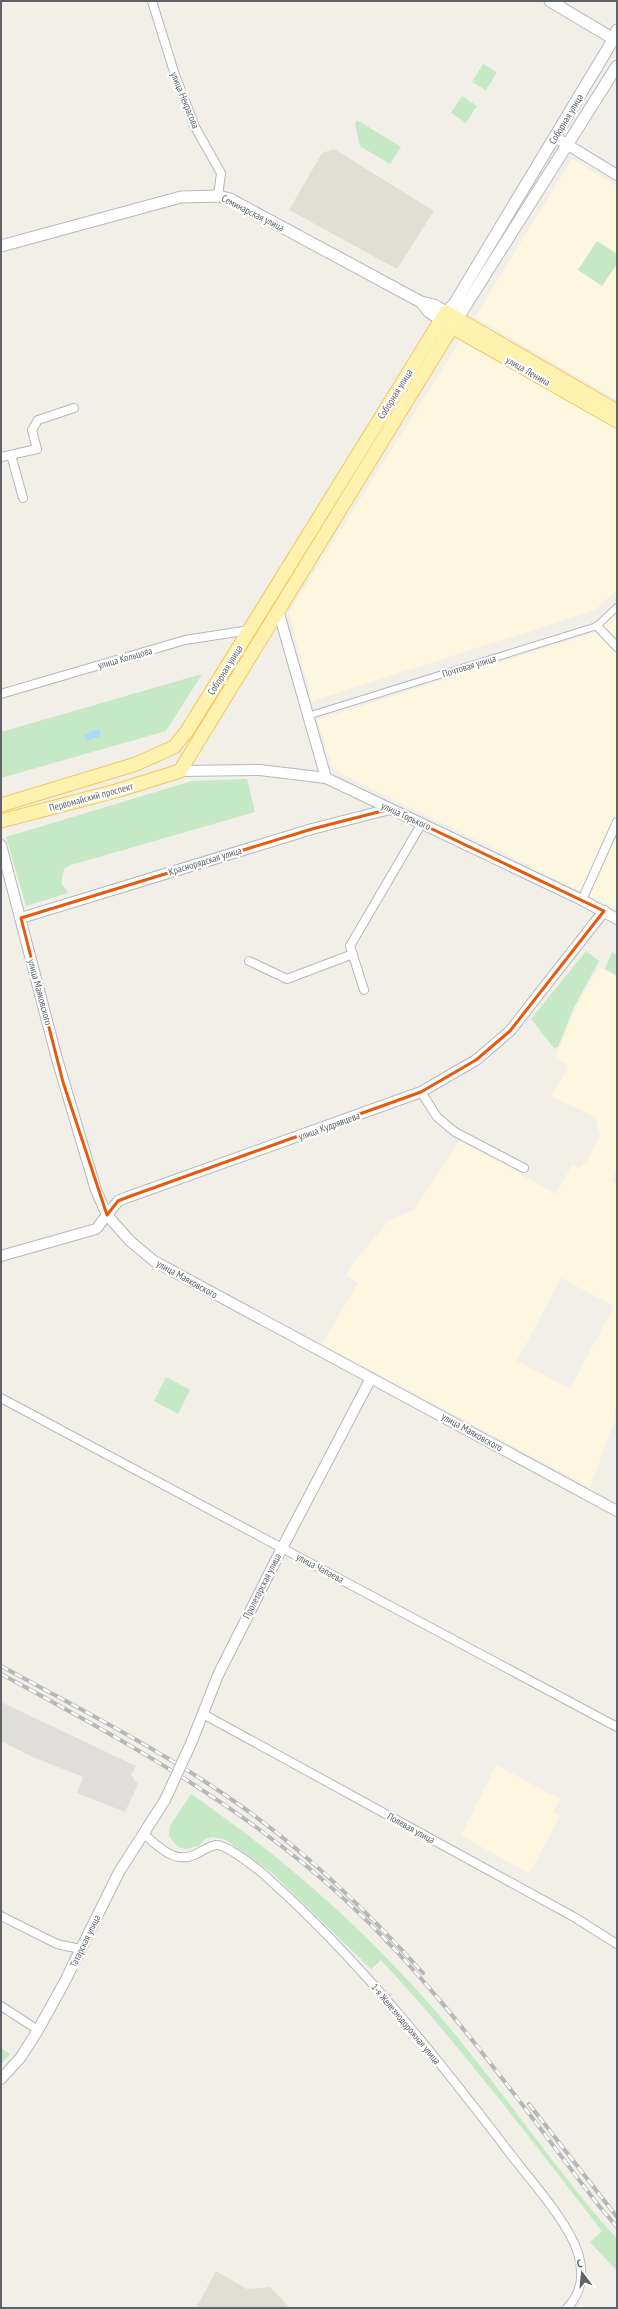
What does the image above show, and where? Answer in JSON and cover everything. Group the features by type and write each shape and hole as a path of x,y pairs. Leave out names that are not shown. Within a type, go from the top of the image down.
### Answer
{"main road":[{"path":"550,1 616,37"},
{"name":"Соборная улица","path":"174,747 187,731 443,316 454,304 616,37"},
{"name":"Соборная улица","path":"180,771 455,323 617,66"},
{"name":"Семинарская улица","path":"1,246 181,197 218,196 230,199 421,302 429,312 443,316"},
{"name":"улица Ленина","path":"443,316 617,421"},
{"name":"улица Ленина","path":"455,323 617,411"},
{"name":"Первомайский проспект","path":"1,805 136,764 174,747"},
{"name":"Первомайский проспект","path":"1,820 116,791 180,771"}],"street":[{"name":"улица Некрасова","path":"152,1 174,75 195,127 222,173 218,196"},
{"path":"555,137 617,174"},
{"path":"1,457 37,449 32,430 38,420 74,408"},
{"path":"11,455 23,498"},
{"name":"Почтовая улица","path":"314,714 597,626 617,607"},
{"path":"278,610 326,778"},
{"path":"597,626 617,647"},
{"name":"улица Кольцова","path":"1,694 186,640 250,630"},
{"name":"улица Горького","path":"180,771 260,770 326,778 582,900 617,919"},
{"name":"Краснорядская улица","path":"21,918 312,829 390,809"},
{"path":"582,900 617,822"},
{"path":"364,990 350,946 422,823"},
{"name":"улица Маяковского","path":"1,845 63,1082 96,1190 107,1215 130,1241 154,1261 617,1511"},
{"name":"улица Кудрявцева","path":"1,1256 96,1229 118,1201 128,1196 421,1092 476,1060 510,1031 604,911"},
{"path":"249,961 288,979 352,954"},
{"path":"421,1092 437,1117 455,1132 524,1168"},
{"name":"Пролетарская улица","path":"165,1800 192,1741 218,1675 282,1548 371,1378"},
{"name":"улица Чапаева","path":"1,1398 617,1728"},
{"name":"Полевая улица","path":"203,1714 567,1914 617,1944"},
{"name":"Татарская улица","path":"1,2079 21,2057 38,2030 119,1872 165,1800"},
{"name":"1-я Железнодорожная улица","path":"143,1833 159,1848 177,1856 191,1856 216,1845 221,1846 242,1859 270,1880 407,2022 538,2191 570,2236 578,2252 582,2271 580,2290 567,2308"},
{"path":"1,1916 57,1944 80,1949"},
{"path":"1,2006 38,2030"}],"highlighted area":[{"path":"390,809 604,911 510,1031 476,1060 421,1092 118,1201 107,1215 63,1082 21,918 312,829"}],"shaded area":[{"path":"334,149 434,211 397,269 289,210 322,153"},
{"path":"572,159 617,186 617,400 475,317"},
{"path":"460,341 617,428 617,590 595,610 312,701 289,612"},
{"path":"617,613 617,909 334,770 317,720 597,632"},
{"path":"599,967 617,977 617,1170 611,1181 617,1185 617,1394 614,1421 590,1487 322,1344 358,1283 346,1275 351,1266 389,1220 414,1210 460,1141 556,1194 572,1165 579,1168 587,1161 600,1135 595,1117 551,1096 569,1066 555,1058 576,1008","holes":["561,1278 614,1306 570,1389 517,1361"]},
{"path":"1,1702 136,1766 131,1775 138,1784 125,1812 77,1793 83,1777 35,1758 1,1741"},
{"path":"496,1765 560,1799 553,1812 560,1816 529,1874 461,1835"},
{"path":"216,2271 247,2289 270,2287 290,2308 196,2308"}],"green space":[{"path":"483,64 497,72 486,90 472,82"},
{"path":"462,96 477,106 466,123 451,113"},
{"path":"357,120 401,147 390,164 360,146 355,124"},
{"path":"597,241 617,254 617,264 602,286 578,270"},
{"path":"202,674 166,731 1,778 1,732"},
{"path":"247,779 255,812 71,865 64,869 61,883 68,893 26,906 6,837 192,781"},
{"path":"586,951 599,961 574,1007 558,1047 554,1048 531,1019"},
{"path":"612,952 617,955 617,975 605,969"},
{"path":"166,1377 190,1390 178,1414 154,1401"},
{"path":"191,1794 254,1840 314,1889 371,1942 425,1999 474,2058 592,2210 617,2239 617,2271 590,2242 602,2231 467,2059 381,1960 371,1969 271,1872 226,1840 213,1837 205,1839 199,1846 185,1849 178,1847 169,1836 170,1826"},
{"path":"1,2048 10,2054 1,2064"}],"water":[{"path":"99,729 101,736 86,741 84,734"}],"railway":[{"path":"1,1666 153,1750 212,1786 266,1824 337,1885 381,1928 423,1973"},
{"path":"1,1674 119,1739 232,1810 269,1836 347,1901 387,1941 462,2027 599,2206 617,2227"},
{"path":"529,2104 617,2217"}]}
